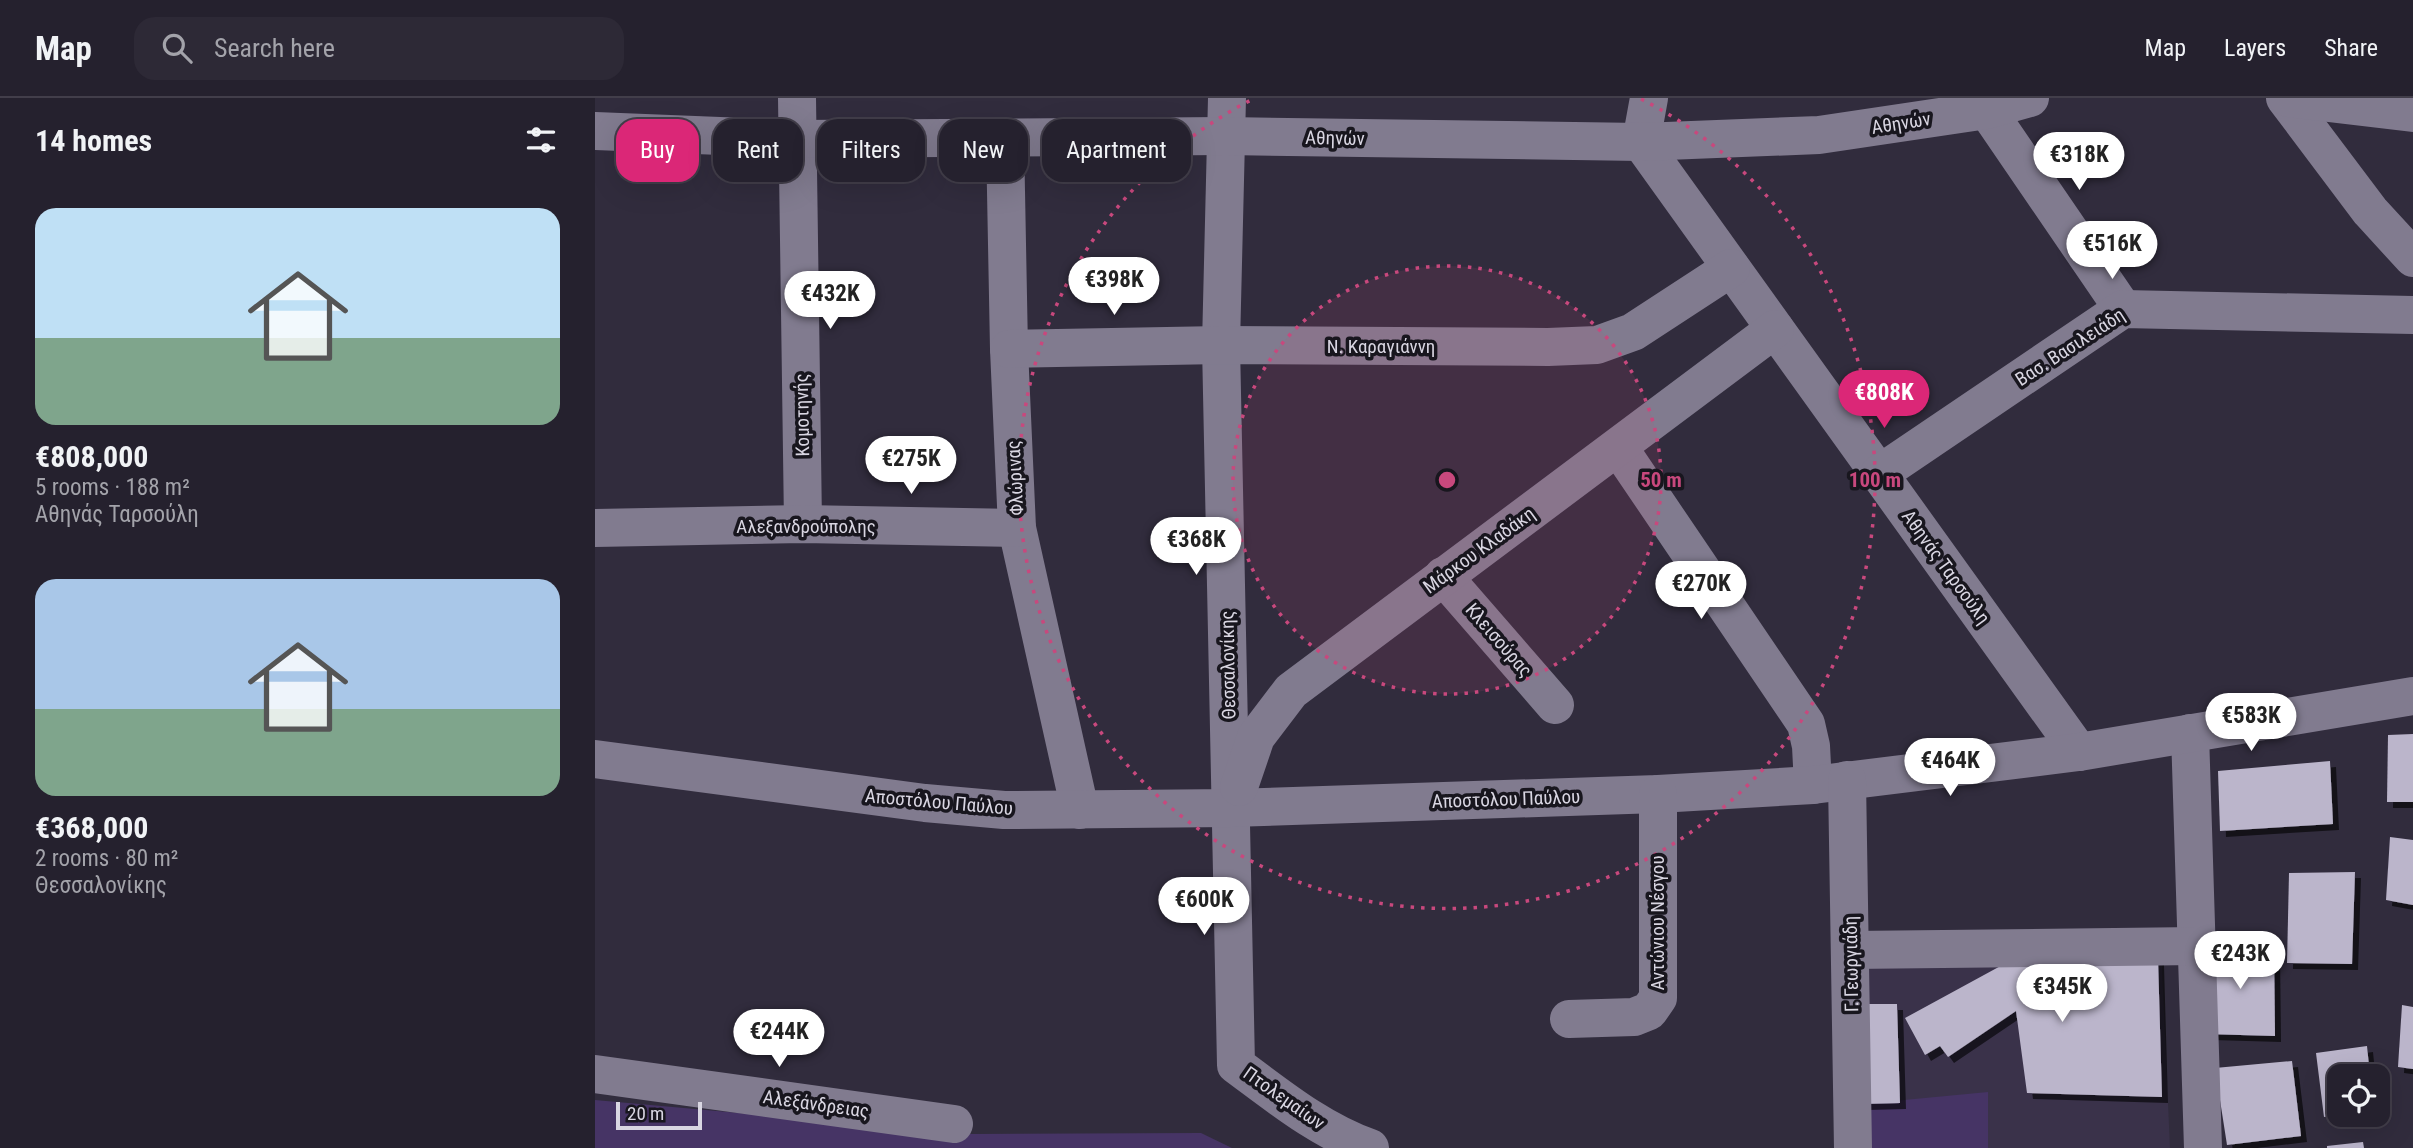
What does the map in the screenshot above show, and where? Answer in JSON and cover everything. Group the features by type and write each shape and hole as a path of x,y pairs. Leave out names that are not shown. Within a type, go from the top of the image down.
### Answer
{"street":[{"name":"Κομοτηνής","path":"797,98 797,119"},
{"name":"Θεσσαλονίκης","path":"1227,98 1221,345 1236,1065"},
{"path":"1641,142 1649,98"},
{"name":"Αθηνών","path":"1028,139 1226,136 1641,142 1819,135 1987,110 2030,98"},
{"path":"2286,98 2413,113"},
{"path":"2286,98 2370,211 2413,258"},
{"path":"1987,110 2123,309"},
{"name":"Αθηνών","path":"595,131 713,136"},
{"name":"Αθηνών","path":"803,139 939,139"},
{"name":"Αθηνάς Ταρσούλη","path":"1641,142 2079,752"},
{"name":"Κομοτηνής","path":"798,182 803,524"},
{"name":"Φλώρινας","path":"1006,182 1009,349 1017,528 1080,810"},
{"name":"Ν. Καραγιάννη","path":"1009,349 1221,345 1597,345 1633,332 1731,268"},
{"name":"Βασ. Βασιλειάδη","path":"1879,474 2123,309 2413,315"},
{"name":"Μάρκου Κλαδάκη","path":"1231,808 1256,737 1291,691 1775,330"},
{"name":"Γ. Γεωργιάδη","path":"1619,448 1806,724 1811,746 1830,783 1851,950 1853,1148"},
{"name":"Αλεξανδρούπολης","path":"595,528 803,524 1017,528"},
{"name":"Κλεισούρας","path":"1443,576 1555,705"},
{"name":"Αποστόλου Παύλου","path":"595,759 925,803 1004,810 1231,808 1658,794 1830,783 2079,752 2412,689"},
{"path":"2190,733 2203,1148"},
{"name":"Αντώνιου Νέσγου","path":"1569,1019 1634,1017 1649,1011 1658,998 1658,794"},
{"path":"1851,950 2197,946"},
{"name":"Πτολεμαίων","path":"1236,1065 1325,1128 1370,1148"},
{"name":"Αλεξάνδρειας","path":"595,1074 954,1124"}],"shaded area":[{"path":"2161,945 2170,1148 1854,1148 1848,952"},
{"path":"1988,1092 1988,1148 1866,1148 1862,1104"},
{"path":"595,1100 972,1134 1201,1133 1232,1148 595,1148"}],"building":[{"path":"2413,734 2413,802 2387,802 2388,735"},
{"path":"2330,761 2333,824 2220,831 2218,771"},
{"path":"2390,837 2413,840 2413,905 2386,900"},
{"path":"2355,872 2352,964 2287,963 2289,873"},
{"path":"2274,946 2275,1036 2206,1034 2202,949"},
{"path":"2158,959 2162,1097 2027,1093 2016,1011 1948,1057 1940,1046 1925,1055 1905,1018 2006,963"},
{"path":"1859,1004 1897,1004 1900,1103 1862,1104"},
{"path":"2402,1005 2413,1007 2413,1069 2398,1067"},
{"path":"2367,1046 2369,1064 2327,1064 2327,1116 2324,1117 2316,1053"},
{"path":"2292,1061 2301,1136 2227,1145 2215,1068"},
{"path":"2363,1142 2364,1148 2327,1148 2327,1146"}]}
